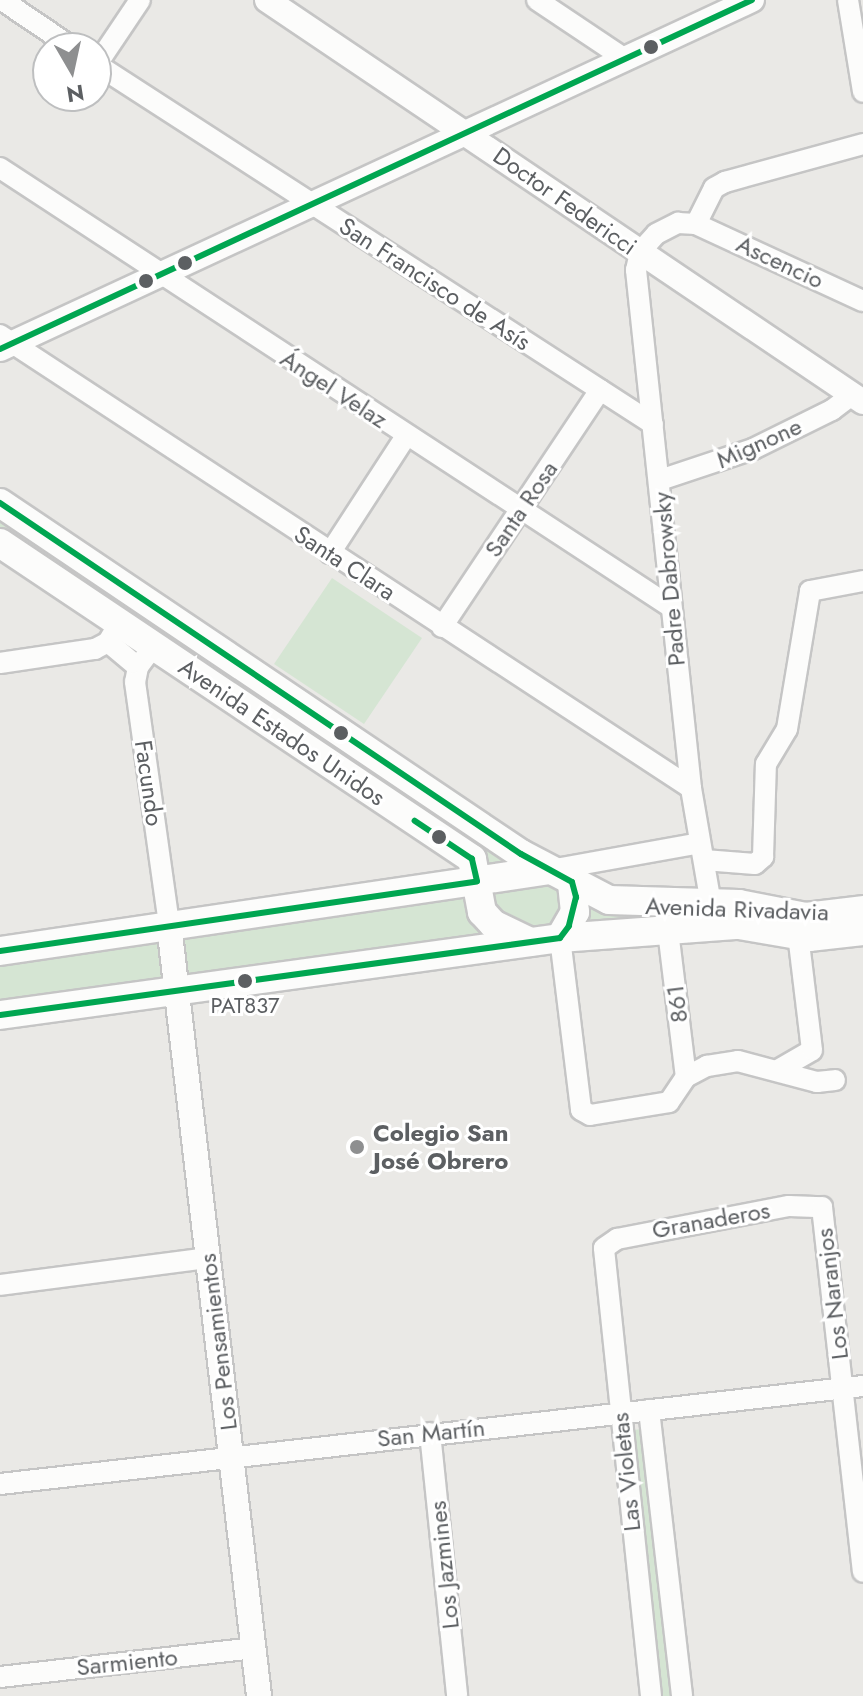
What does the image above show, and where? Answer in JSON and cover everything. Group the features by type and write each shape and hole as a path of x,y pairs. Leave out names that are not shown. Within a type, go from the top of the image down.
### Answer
{"main road":[{"name":"Avenida Estados Unidos","path":"0,503 561,876"},
{"name":"Avenida Estados Unidos","path":"0,543 146,657 472,859 478,899 493,924 530,942"},
{"path":"114,632 136,594"},
{"path":"146,657 172,618"},
{"path":"0,951 477,881 561,876 575,912 560,938"},
{"name":"Avenida Rivadavia","path":"561,876 627,904 763,907 806,917 863,910"},
{"name":"Avenida Rivadavia","path":"0,1015 177,988 560,938 739,925 798,935 863,931"}],"street":[{"path":"2,0 49,32"},
{"path":"112,41 140,0"},
{"name":"Doctor Federicci","path":"267,0 858,398"},
{"path":"537,0 625,59"},
{"path":"4,343 159,275 752,0"},
{"path":"848,0 862,81"},
{"name":"San Francisco de Asís","path":"112,74 653,424"},
{"path":"640,252 666,227 696,224 714,188 725,182 863,144"},
{"name":"Ángel Velaz","path":"0,168 519,511 671,607"},
{"name":"Ascencio","path":"696,224 863,301"},
{"name":"Padre Dabrowsky","path":"640,252 637,286 660,480 671,607 691,788 711,904"},
{"name":"Santa Clara","path":"4,343 691,788"},
{"name":"Santa Rosa","path":"442,627 600,390"},
{"name":"Mignone","path":"660,480 753,449 858,398"},
{"path":"330,553 406,436"},
{"path":"561,876 702,852 755,864 763,857 766,764 787,729 810,591 863,581"},
{"path":"0,663 95,649 114,632"},
{"name":"Facundo","path":"146,657 135,682 169,925"},
{"name":"Los Pensamientos","path":"169,925 259,1696"},
{"name":"861","path":"668,931 686,1077"},
{"path":"778,1070 812,1050 798,935"},
{"path":"560,938 581,1110 590,1115 669,1102 686,1077 707,1066 738,1061 817,1082 835,1080"},
{"name":"Granaderos","path":"604,1248 675,1224 789,1206 822,1207"},
{"name":"Los Naranjos","path":"822,1207 853,1387 863,1572"},
{"name":"Las Violetas","path":"604,1248 651,1696"},
{"path":"0,1285 208,1258"},
{"name":"San Martín","path":"0,1484 853,1387"},
{"name":"Las Violetas","path":"649,1410 682,1696"},
{"name":"Los Jazmines","path":"430,1433 457,1696"},
{"name":"Sarmiento","path":"0,1677 253,1648"}],"green space":[{"path":"0,503 572,882 739,925 0,1015 0,951 169,925 476,866 0,543"},
{"path":"332,578 422,638 364,724 274,664"},
{"path":"642,1429 675,1696 656,1696 625,1431"}],"transit line":[{"path":"0,349 752,0"},
{"path":"0,503 521,854 572,882 576,897 569,926 560,938 0,1015"},
{"path":"0,951 477,881 472,859 415,821"}],"place":[{"name":"PAT837","path":"245,981"},
{"name":"Colegio San José Obrero","path":"357,1147"}]}
